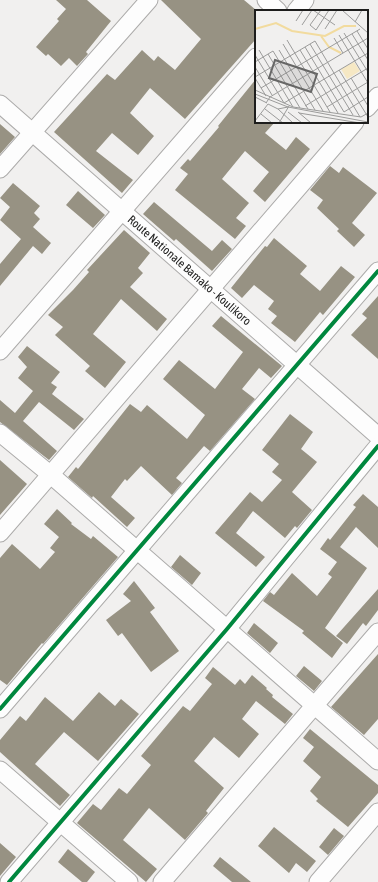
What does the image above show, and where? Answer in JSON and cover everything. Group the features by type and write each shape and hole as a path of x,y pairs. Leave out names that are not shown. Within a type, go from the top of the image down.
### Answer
{"street":[{"path":"0,170 31,132 149,0"},
{"path":"266,0 277,10"},
{"path":"297,10 305,0"},
{"path":"0,351 255,58"},
{"name":"Route Nationale Bamako - Koulikoro","path":"0,104 378,436"},
{"path":"0,533 354,123"},
{"path":"0,709 378,271"},
{"path":"0,433 51,474 378,760"},
{"path":"9,882 227,629 378,446"},
{"path":"162,882 378,632"},
{"path":"0,770 129,882"},
{"path":"318,882 378,812"}],"building":[{"path":"56,0 87,0 111,21 86,52 88,54 77,66 69,58 61,66 48,54 46,56 36,47 59,21 57,19 66,9"},
{"path":"161,0 244,0 256,10 255,40 185,119 150,88 130,113 154,136 138,155 112,133 96,151 133,180 122,193 54,132 107,74 115,80 142,50 154,61 158,56 175,70 201,39"},
{"path":"255,80 255,123 274,123 265,133 286,150 296,137 310,149 265,202 253,191 269,172 245,151 222,179 249,203 236,218 246,226 235,239 175,190 188,174 180,168 188,159 190,161 219,127 218,126"},
{"path":"0,124 15,137 0,154"},
{"path":"330,166 339,173 343,167 377,193 352,223 365,235 354,247 337,231 339,229 317,208 323,200 310,190"},
{"path":"13,183 40,206 34,213 40,219 33,227 51,243 42,254 33,246 0,286 0,264 21,239 0,220 10,207 0,198"},
{"path":"78,191 105,215 93,228 66,205"},
{"path":"154,202 212,251 222,240 232,249 212,271 176,239 174,241 143,214"},
{"path":"124,230 150,253 138,268 143,273 130,287 167,319 157,331 121,299 93,334 126,362 105,388 85,371 90,366 55,335 63,327 48,315 73,290 89,272 87,270"},
{"path":"274,238 307,266 300,274 320,291 341,266 355,277 323,315 320,312 295,342 271,323 277,316 268,309 274,301 254,285 242,298 231,288 265,246 267,247"},
{"path":"378,296 378,359 351,335 367,318 362,314"},
{"path":"221,316 282,366 271,378 259,368 242,389 255,399 210,451 204,446 176,478 182,483 172,495 141,466 127,481 125,479 111,497 135,518 127,527 93,496 92,498 68,477 76,467 78,469 130,404 141,412 147,405 187,439 205,415 163,379 179,360 215,389 243,352 212,326"},
{"path":"27,346 60,372 51,383 57,387 52,394 84,419 74,430 39,402 23,421 57,451 49,460 0,422 0,400 15,413 33,391 18,378 27,367 18,357"},
{"path":"290,414 313,432 301,449 317,462 292,492 312,510 297,528 295,526 285,538 253,511 236,533 265,557 256,567 215,533 250,492 262,502 282,480 272,472 279,464 262,450"},
{"path":"0,460 27,484 0,515"},
{"path":"363,494 378,507 378,548 356,527 340,547 367,568 325,628 343,643 332,658 302,633 304,631 263,601 270,592 274,595 292,573 317,596 332,577 328,574 337,562 320,549 328,538 330,540 356,507 353,505"},
{"path":"57,509 72,523 71,524 91,539 93,536 118,557 7,685 0,680 0,558 12,544 40,569 55,552 50,548 59,537 44,524"},
{"path":"180,555 201,573 192,585 171,567"},
{"path":"134,581 155,608 150,612 179,651 151,672 122,633 118,636 106,620 131,601 123,594"},
{"path":"378,589 378,610 366,626 363,623 347,644 336,636"},
{"path":"254,623 278,643 270,653 247,633"},
{"path":"378,654 378,719 364,735 331,707"},
{"path":"304,666 322,681 314,691 296,676"},
{"path":"213,667 235,685 240,679 245,684 252,675 267,688 266,689 273,695 272,697 293,714 285,724 256,701 242,719 259,734 239,758 214,737 194,761 224,788 206,811 208,813 185,840 149,808 123,840 157,869 146,882 77,823 93,804 101,810 119,788 127,794 151,765 141,756 183,706 190,711 212,684 205,678"},
{"path":"99,692 115,706 121,699 139,714 98,761 64,732 35,764 70,795 60,806 0,752 0,740 20,716 26,721 45,697 73,721"},
{"path":"310,729 378,785 378,793 348,827 316,801 318,799 310,791 321,777 303,761 314,747 303,738"},
{"path":"274,827 316,861 307,872 296,863 289,873 258,846"},
{"path":"334,828 344,836 328,855 319,847"},
{"path":"0,843 16,857 0,876"},
{"path":"68,849 95,872 87,882 82,882 58,862"},
{"path":"220,857 251,882 232,882 213,866"}],"cycle path":[{"path":"0,709 378,271"},
{"path":"9,882 227,629 378,446"}]}
